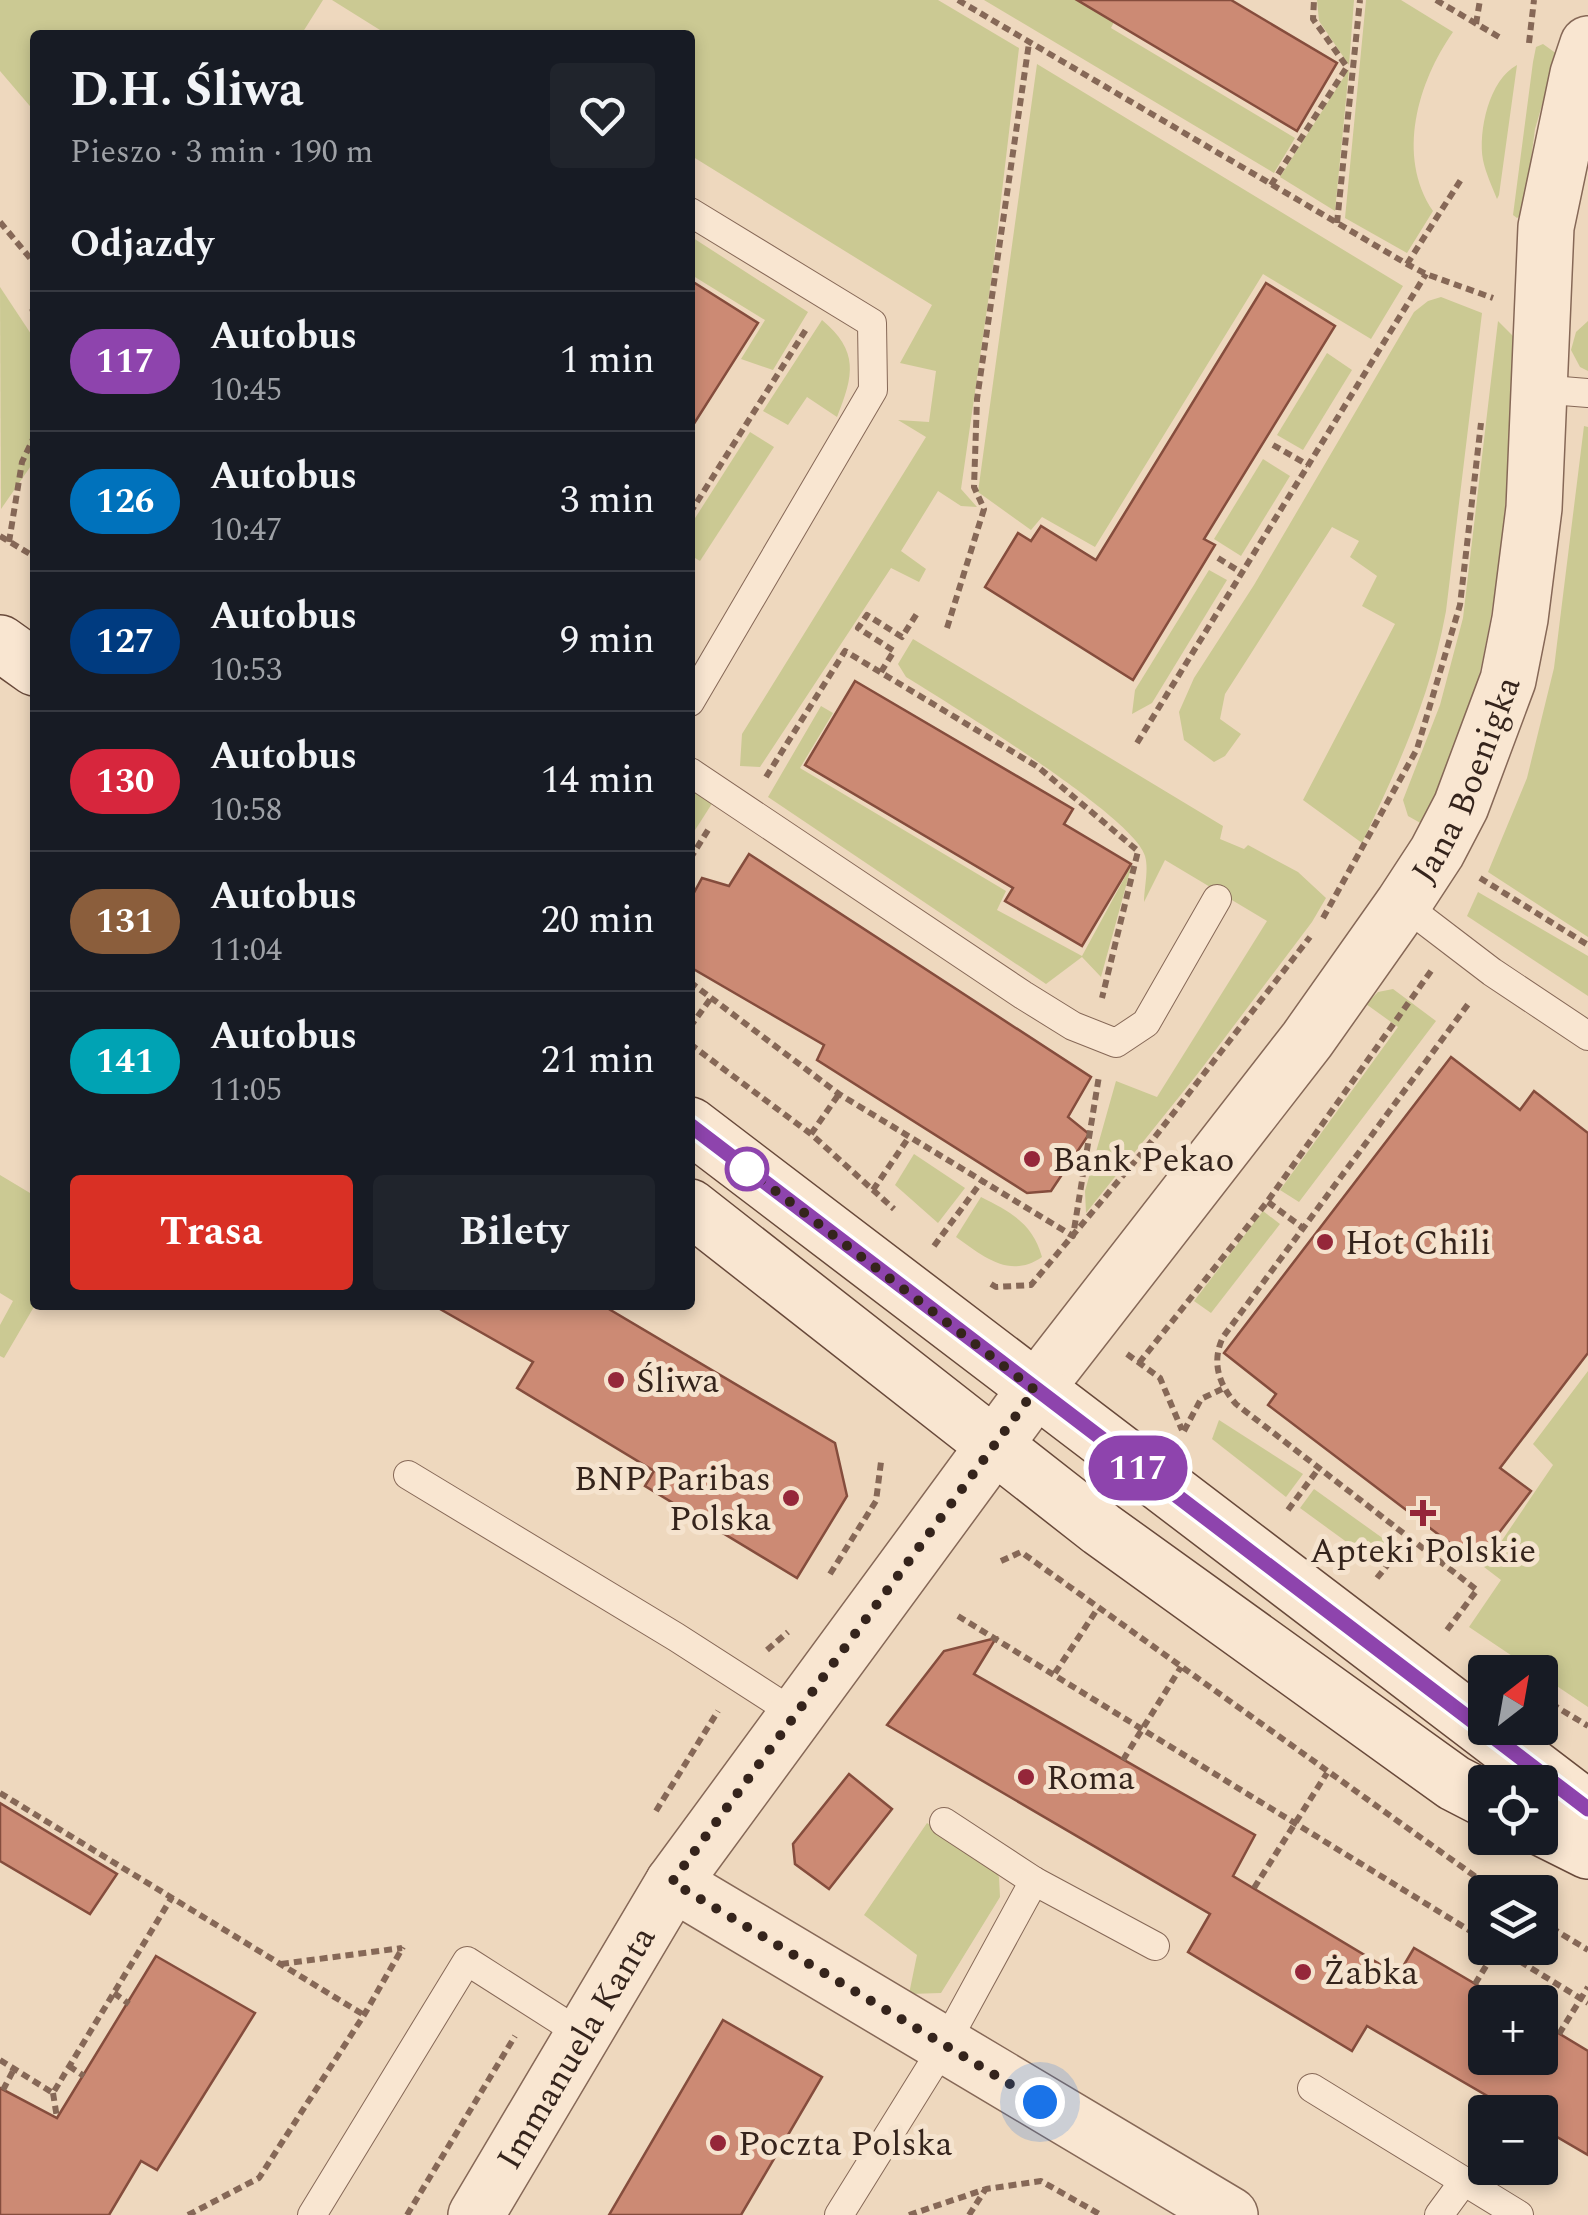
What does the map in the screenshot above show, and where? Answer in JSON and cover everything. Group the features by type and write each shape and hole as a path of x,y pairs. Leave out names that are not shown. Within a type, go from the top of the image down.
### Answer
{"street":[{"name":"Jana Boenigka","path":"994,1445 1308,1040 1437,852 1461,806 1508,680 1534,508 1563,391 1515,319 1546,228 1578,74 1588,44"},
{"path":"0,642 30,664"},
{"path":"695,1129 1588,1809"},
{"path":"695,1211 1102,1529 1468,1790"},
{"name":"Immanuela Kanta","path":"476,2215 672,1882 994,1445"},
{"path":"1558,1835 1588,1851"},
{"path":"672,1882 1230,2215"}],"lane":[{"path":"695,215 872,323 874,390 695,694"},
{"path":"695,775 1023,995 1073,1026 1116,1043 1146,1022 1217,899"},
{"path":"1403,904 1492,972 1588,1036"},
{"path":"408,1475 794,1713"},
{"path":"944,1822 1034,1881 1155,1946"},
{"path":"839,2215 944,2046 1034,1881"},
{"path":"312,2215 467,1961 582,2035"},
{"path":"1312,2088 1520,2215"},
{"path":"1439,2215 1464,2182"}],"path":[{"path":"958,0 1408,264 1491,297 1515,319"},
{"path":"1271,185 1346,67 1313,20 1314,0"},
{"path":"1337,224 1360,0"},
{"path":"1436,0 1499,37"},
{"path":"1476,24 1480,0"},
{"path":"947,628 984,509 974,487 977,400 1029,43"},
{"path":"1408,264 1462,178"},
{"path":"0,222 30,258"},
{"path":"1137,743 1426,274"},
{"path":"695,505 827,296"},
{"path":"1491,297 1515,319"},
{"path":"983,1278 996,1286 1031,1286 1152,1142 1309,938 1351,872 1417,749 1460,606 1482,408"},
{"path":"9,542 22,462 30,445"},
{"path":"1273,445 1308,465"},
{"path":"0,536 30,554"},
{"path":"1218,558 1242,573"},
{"path":"881,672 894,651 858,628 867,615 902,638 918,612"},
{"path":"1139,1363 1267,1202 1452,942"},
{"path":"1447,1630 1477,1590 1236,1404 1222,1389 1216,1352 1223,1337 1492,972"},
{"path":"695,1020 711,998"},
{"path":"695,1048 811,1134 897,1212"},
{"path":"811,1134 839,1094"},
{"path":"873,1190 909,1137"},
{"path":"934,1246 982,1181"},
{"path":"1267,1202 1303,1228"},
{"path":"922,1234 946,1254"},
{"path":"1128,1354 1160,1378 1183,1432 1200,1399 1222,1389"},
{"path":"826,1579 876,1502 882,1462"},
{"path":"1288,1510 1319,1468"},
{"path":"1377,1578 1409,1538"},
{"path":"1001,1561 1021,1552 1473,1875"},
{"path":"1056,1673 1098,1608"},
{"path":"958,1616 1468,1930"},
{"path":"754,1660 797,1625"},
{"path":"1123,1760 1181,1667"},
{"path":"1558,1708 1588,1726"},
{"path":"1254,1888 1327,1773"},
{"path":"0,1793 364,2015"},
{"path":"57,2118 53,2093 172,1898"},
{"path":"1558,1932 1588,1950"},
{"path":"188,2215 259,2178 403,1948 282,1964"},
{"path":"1476,1984 1487,1965"},
{"path":"1525,1965 1584,2001"},
{"path":"1559,2034 1584,2001 1588,1986"},
{"path":"114,1993 129,2004"},
{"path":"407,2215 523,2022"},
{"path":"0,2060 53,2093"},
{"path":"69,2066 84,2076"},
{"path":"3,2090 14,2068"},
{"path":"910,2215 986,2188 1040,2181 1101,2215"},
{"path":"969,2215 986,2188"}],"shaded area":[{"path":"0,0 323,0 304,30 30,30 30,106 0,71"},
{"path":"332,0 938,0 1019,48 961,489 977,507 961,506 938,491 901,551 926,569 919,582 891,568 760,767 740,766 742,734 926,437 898,420 929,422 936,371 900,363 932,305 695,158 695,30 380,30"},
{"path":"984,0 1100,0 1119,12 1111,28 1295,138 1274,173"},
{"path":"1317,0 1354,0 1349,65 1319,21"},
{"path":"1366,0 1401,0 1453,32 1430,73 1416,120 1416,167 1433,211 1407,253 1345,218"},
{"path":"1543,44 1557,54 1535,129 1524,213 1517,218 1513,215 1533,62 1536,47"},
{"path":"1037,64 1403,286 1371,339 1263,274 1095,547 1042,517 1031,530 978,492"},
{"path":"1517,65 1497,199 1483,160 1484,121 1499,82"},
{"path":"1349,69 1335,211 1280,177"},
{"path":"695,239 808,312 773,370 741,359 765,320 695,277"},
{"path":"0,287 30,332 30,467 1,509"},
{"path":"1441,297 1482,313 1446,611 1422,702 1362,843 1303,800 1395,624 1362,606 1377,576 1350,557 1359,541 1332,527 1225,694 1220,719 1241,734 1225,756 1214,762 1184,740 1179,712 1194,678 1254,585 1414,312"},
{"path":"822,320 842,342 850,364 843,402 837,417 807,397 788,425 763,411"},
{"path":"1498,321 1516,339 1508,480 1497,574 1470,712 1424,825 1408,816 1403,800 1440,705 1463,618"},
{"path":"1588,321 1588,371 1580,367 1571,350 1576,332"},
{"path":"1327,353 1352,370 1303,450 1277,435"},
{"path":"1584,426 1588,427 1588,937 1488,872 1527,778 1554,668"},
{"path":"750,432 774,447 700,561 695,558 695,518"},
{"path":"1263,459 1290,476 1241,556 1214,539"},
{"path":"1209,570 1227,580 1152,703 1132,714 1135,690"},
{"path":"913,639 1223,826 1220,839 1244,849 1248,845 1298,872 1326,898 1199,1072 1086,1213 1085,1191 1116,1081 1157,1097 1267,921 1165,860 1144,902 1146,861 1134,838 1038,762 906,677 898,664"},
{"path":"821,706 833,713 800,768 1006,891 997,910 1082,956 1132,864 1101,977 1082,957 1046,984 768,797"},
{"path":"695,792 713,802 695,830"},
{"path":"1478,892 1588,956 1588,996 1467,916"},
{"path":"1393,989 1436,1021 1299,1202 1280,1190 1398,1027 1366,1004 1378,992"},
{"path":"914,1154 965,1188 938,1223 895,1185"},
{"path":"0,1175 30,1193 32,1310 4,1358 0,1356 0,1325 13,1301 0,1293"},
{"path":"981,1197 1027,1227 1042,1257 1007,1266 956,1237"},
{"path":"1263,1211 1280,1224 1211,1313 1194,1301"},
{"path":"1588,1371 1588,1707 1558,1687 1558,1655 1511,1655 1469,1627 1501,1580 1484,1567 1553,1465 1533,1444"},
{"path":"1219,1420 1303,1474 1286,1497 1212,1439"},
{"path":"1314,1489 1388,1542 1374,1562 1300,1508"},
{"path":"927,1823 988,1862 999,1877 1000,1897 941,1993 909,1994 917,1955 864,1915"}],"building":[{"path":"1077,0 1231,0 1337,63 1297,131"},
{"path":"695,283 758,323 695,422"},
{"path":"1266,283 1335,326 1204,539 1215,545 1133,680 985,587 1018,533 1031,541 1041,526 1096,560"},
{"path":"855,681 1073,809 1064,824 1131,864 1082,946 1005,901 1013,888 805,765"},
{"path":"749,854 1091,1077 1068,1117 1089,1134 1051,1191 1027,1193 817,1060 824,1045 695,970 695,891 702,878 729,886"},
{"path":"1451,1057 1520,1110 1534,1091 1588,1133 1588,1353 1500,1468 1531,1491 1476,1563 1268,1405 1276,1394 1224,1353"},
{"path":"442,1310 610,1310 835,1443 847,1496 797,1578 645,1486 654,1471 517,1388 533,1362"},
{"path":"996,1638 974,1674 1255,1835 1233,1876 1398,1975 1414,1948 1477,1985 1468,1985 1468,2075 1558,2075 1558,2033 1588,2051 1588,2155 1558,2138 1558,2095 1486,2095 1367,2026 1352,2051 1188,1952 1210,1914 887,1725 944,1651"},
{"path":"849,1774 892,1809 829,1889 795,1864 793,1844"},
{"path":"0,1803 117,1874 90,1914 0,1861"},
{"path":"156,1956 255,2013 157,2170 141,2161 109,2215 0,2215 0,2088 57,2118"},
{"path":"723,2020 822,2077 741,2215 609,2215"}],"bus line":[{"name":"117","path":"695,1129 1588,1809"}],"place":[{"name":"Bank Pekao","path":"1032,1159"},
{"name":"Hot Chili","path":"1325,1242"},
{"name":"Śliwa","path":"616,1380"},
{"name":"BNP Paribas Polska","path":"791,1498"},
{"name":"Apteki Polskie","path":"1423,1513"},
{"name":"Roma","path":"1026,1777"},
{"name":"Żabka","path":"1303,1972"},
{"name":"Poczta Polska","path":"718,2143"}],"route":[{"path":"747,1169 1035,1390 672,1882 1040,2102"}]}
